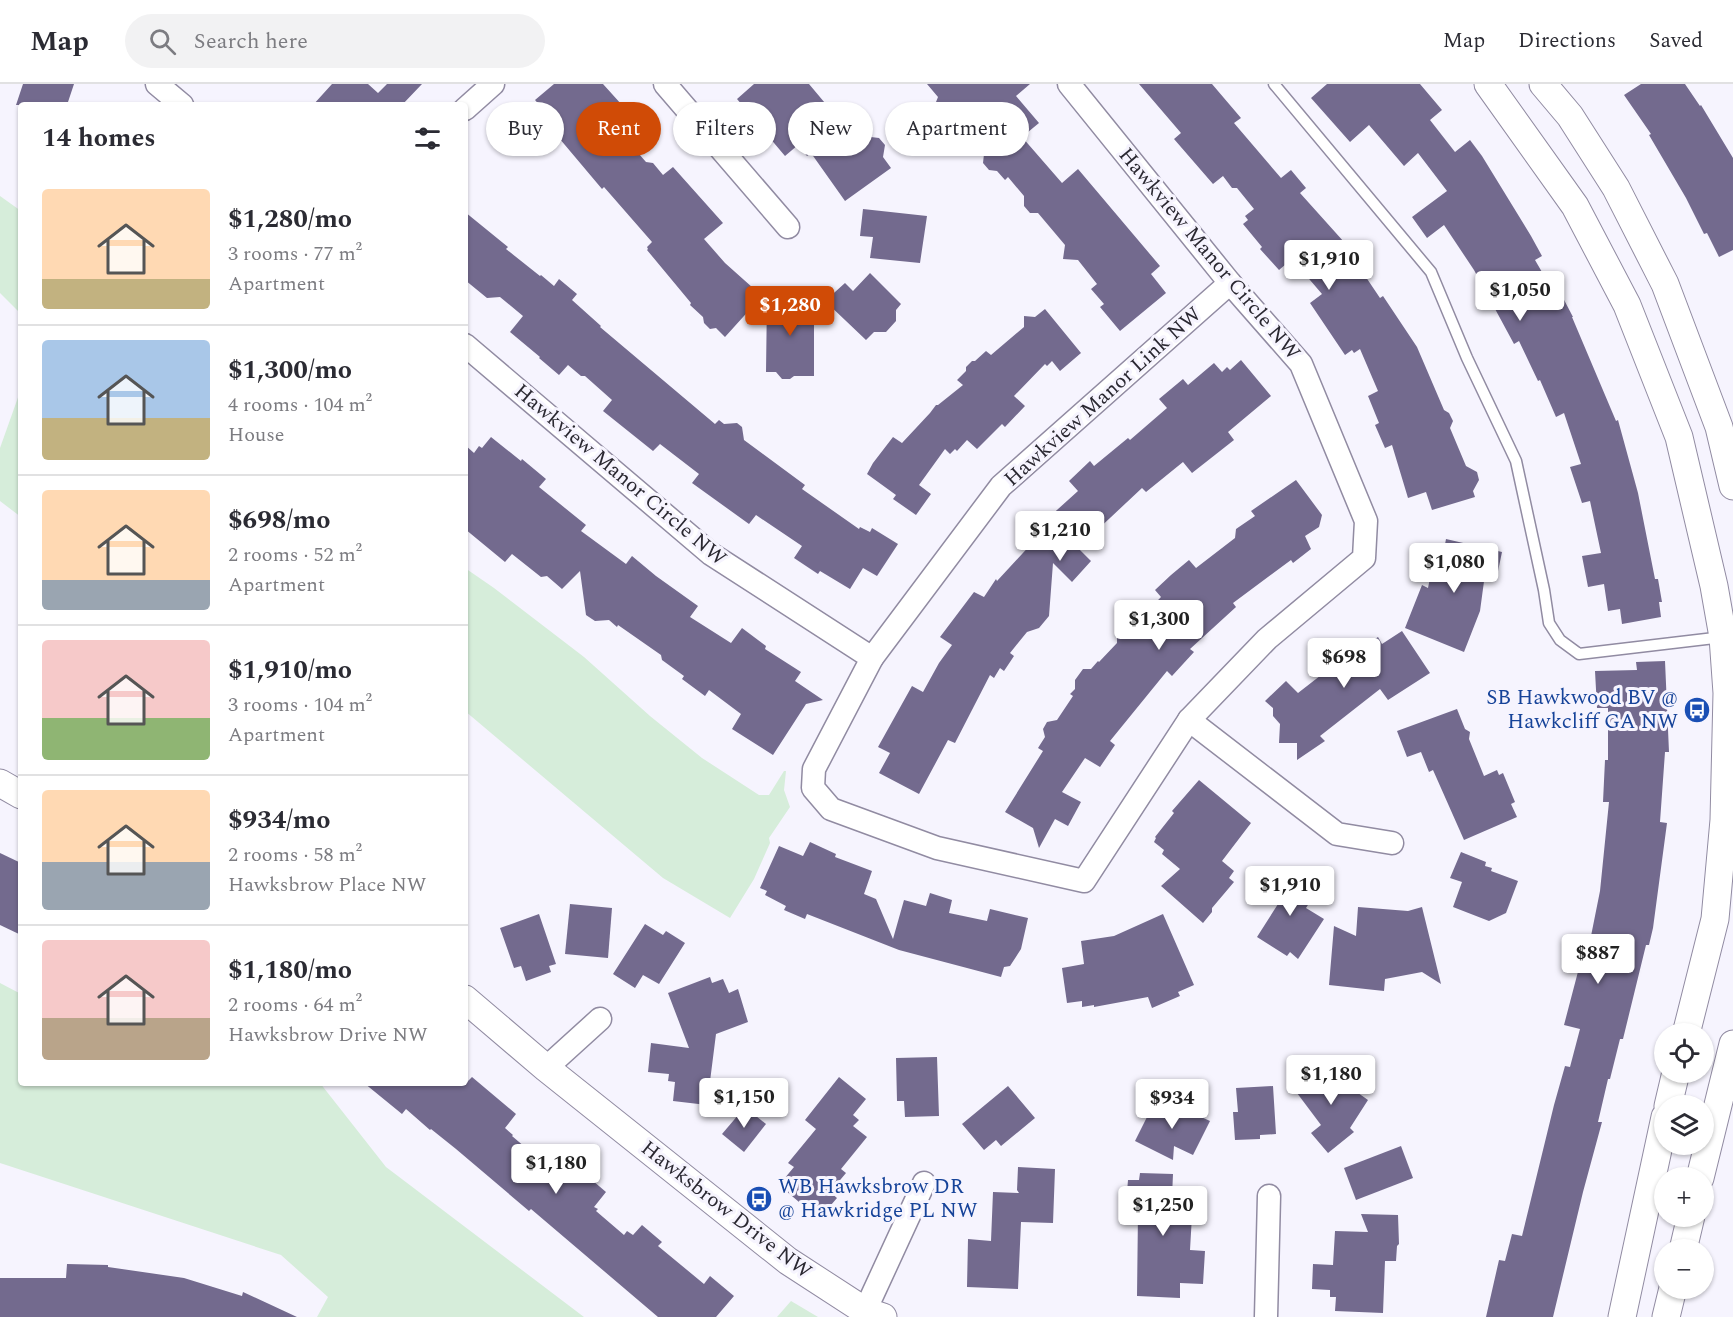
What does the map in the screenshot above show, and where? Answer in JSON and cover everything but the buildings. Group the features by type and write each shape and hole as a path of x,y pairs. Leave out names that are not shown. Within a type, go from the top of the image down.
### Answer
{"street":[{"path":"157,84 178,102"},
{"path":"468,106 493,84"},
{"path":"665,84 788,227"},
{"name":"Hawkview Manor Circle NW","path":"468,348 711,554 872,658 814,769 813,788 831,809 937,848 1084,881 1189,720 1267,639 1364,558 1366,521 1301,364 1230,283 1069,84"},
{"path":"1488,84 1575,206 1627,305 1679,437 1728,636 1724,820 1715,919 1689,1023"},
{"path":"1543,84 1570,116 1616,188 1665,284 1719,426 1733,486"},
{"name":"Hawkview Manor Link NW","path":"872,658 1001,486 1230,283"},
{"path":"1189,720 1337,834 1392,843"},
{"path":"0,783 18,793"},
{"name":"Hawksbrow Drive NW","path":"468,1002 546,1068 788,1261 874,1314"},
{"path":"546,1068 600,1019"},
{"path":"1703,1167 1733,1044"},
{"path":"1622,1317 1657,1155"},
{"path":"874,1314 924,1183"},
{"path":"1266,1317 1269,1196"},
{"path":"1666,1317 1670,1299"}],"lane":[{"path":"1274,84 1431,272 1467,358 1516,461 1549,623 1560,640 1580,654 1728,636"}],"green space":[{"path":"0,196 18,209 18,311 0,293"},
{"path":"18,397 18,515 0,501 0,448"},
{"path":"468,570 584,657 650,716 702,758 759,795 769,795 786,771 784,790 790,807 769,838 770,843 754,879 730,918 663,878 468,714"},
{"path":"0,983 18,992 18,1086 322,1086 386,1167 584,1317 317,1317 328,1297 281,1255 0,1163"},
{"path":"791,1301 818,1317 777,1317"}],"place":[{"name":"SB Hawkwood BV @ Hawkcliff GA NW","path":"1697,710"},
{"name":"WB Hawksbrow DR @ Hawkridge PL NW","path":"759,1199"}]}
